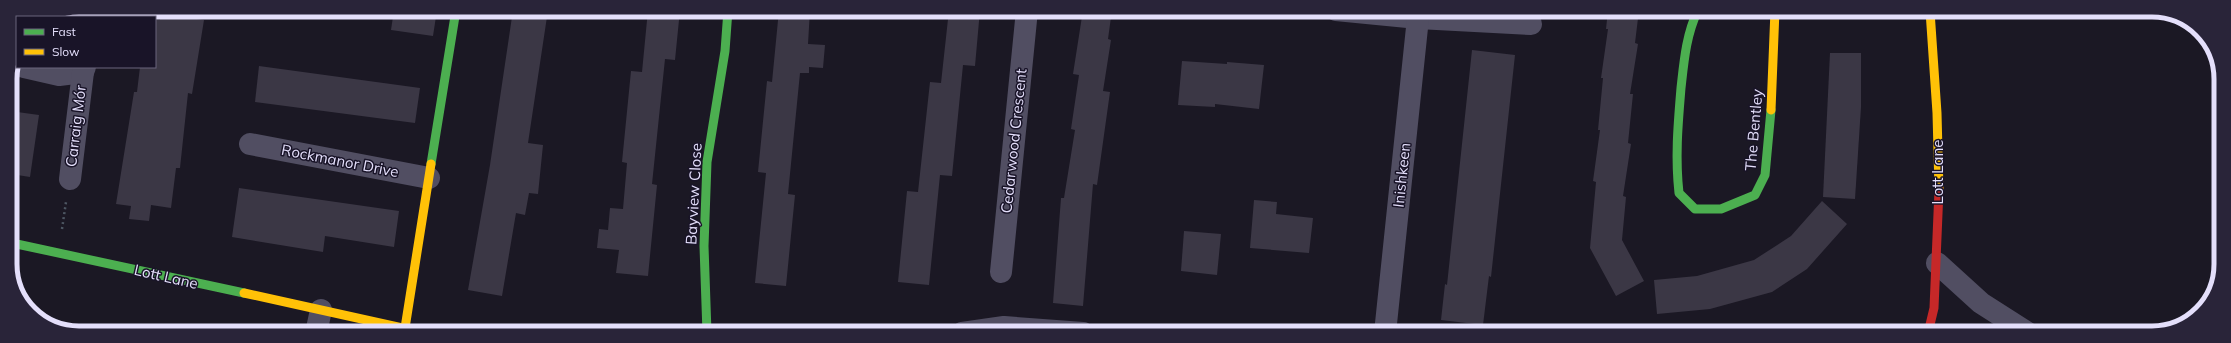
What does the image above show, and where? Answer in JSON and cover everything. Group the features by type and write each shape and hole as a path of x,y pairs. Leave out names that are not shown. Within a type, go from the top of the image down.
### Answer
{"street":[{"path":"406,326 455,17"},
{"name":"Bayview Close","path":"707,326 704,246 707,162 725,51 727,17"},
{"name":"Cedarwood Crescent","path":"1001,272 1026,17"},
{"path":"1408,17 1531,24"},
{"name":"The Bentley","path":"1694,17 1690,26 1685,54 1676,141 1676,165 1679,193 1696,209 1721,209 1734,205 1755,195 1766,175 1771,121 1775,17"},
{"name":"Lott Lane","path":"1929,326 1937,264 1939,192 1937,113 1930,17"},
{"name":"Inishkeen","path":"1387,326 1418,18"},
{"name":"Carraig Mór","path":"28,68 59,75 84,70 70,179"},
{"name":"Rockmanor Drive","path":"250,144 429,178"},
{"name":"Lott Lane","path":"17,244 397,326"},
{"path":"1937,264 1981,303 2017,326"},
{"path":"317,326 321,310"}],"path":[{"path":"58,253 70,179"}],"building":[{"path":"160,17 182,17 204,20 192,94 188,93 180,168 176,168 171,208 151,205 149,221 129,219 131,206 116,204 134,92 137,92 140,68 156,68 156,20 160,20"},
{"path":"393,17 436,17 433,36 391,30"},
{"path":"512,17 547,17 528,143 543,145 538,194 529,193 525,215 516,213 502,296 468,290 490,165"},
{"path":"647,17 679,17 675,60 665,59 652,184 657,185 648,276 616,273 619,250 597,248 599,229 608,230 610,208 623,209 627,163 622,162 631,71 642,72"},
{"path":"778,17 810,17 808,44 825,45 823,68 809,67 809,73 800,73 788,194 795,195 786,286 755,283 766,173 758,172 767,81 772,82"},
{"path":"948,17 979,17 975,66 963,65 952,176 940,175 929,285 898,282 907,191 918,192 930,82 941,83"},
{"path":"1082,17 1111,17 1108,39 1111,40 1103,91 1110,92 1097,185 1093,184 1083,306 1053,303 1061,198 1064,198 1075,130 1071,129 1079,75 1073,74"},
{"path":"1607,17 1638,17 1635,43 1638,44 1630,94 1633,94 1628,143 1631,144 1623,196 1626,197 1622,240 1644,281 1616,296 1590,248 1596,182 1593,181 1600,130 1598,130 1603,78 1601,78 1608,29 1606,29"},
{"path":"1472,50 1515,55 1491,277 1489,276 1483,325 1441,320 1445,284 1447,285"},
{"path":"1830,53 1861,53 1861,107 1855,199 1823,197"},
{"path":"1182,61 1264,65 1259,109 1215,104 1215,107 1178,105"},
{"path":"259,66 420,88 415,123 255,102"},
{"path":"17,112 39,115 30,177 17,175"},
{"path":"239,188 399,211 394,247 325,236 323,252 232,237"},
{"path":"1254,200 1277,202 1276,214 1313,218 1309,253 1250,248"},
{"path":"1822,201 1847,224 1807,269 1772,292 1710,309 1657,314 1654,280 1697,276 1754,260 1791,236"},
{"path":"1184,231 1221,234 1217,275 1181,271"}],"traffic: fast":[{"path":"431,164 455,17"},
{"path":"707,326 704,246 707,162 725,51 727,17"},
{"path":"1695,17 1688,39 1681,88 1677,153 1679,193 1695,209 1721,209 1755,195 1765,175 1771,110"},
{"path":"17,244 244,293"}],"traffic: slow":[{"path":"1771,110 1775,17"},
{"path":"1930,17 1937,113 1939,190"},
{"path":"405,326 431,164"},
{"path":"244,293 393,326"}],"traffic: jam":[{"path":"1930,326 1934,308 1939,190"}]}
